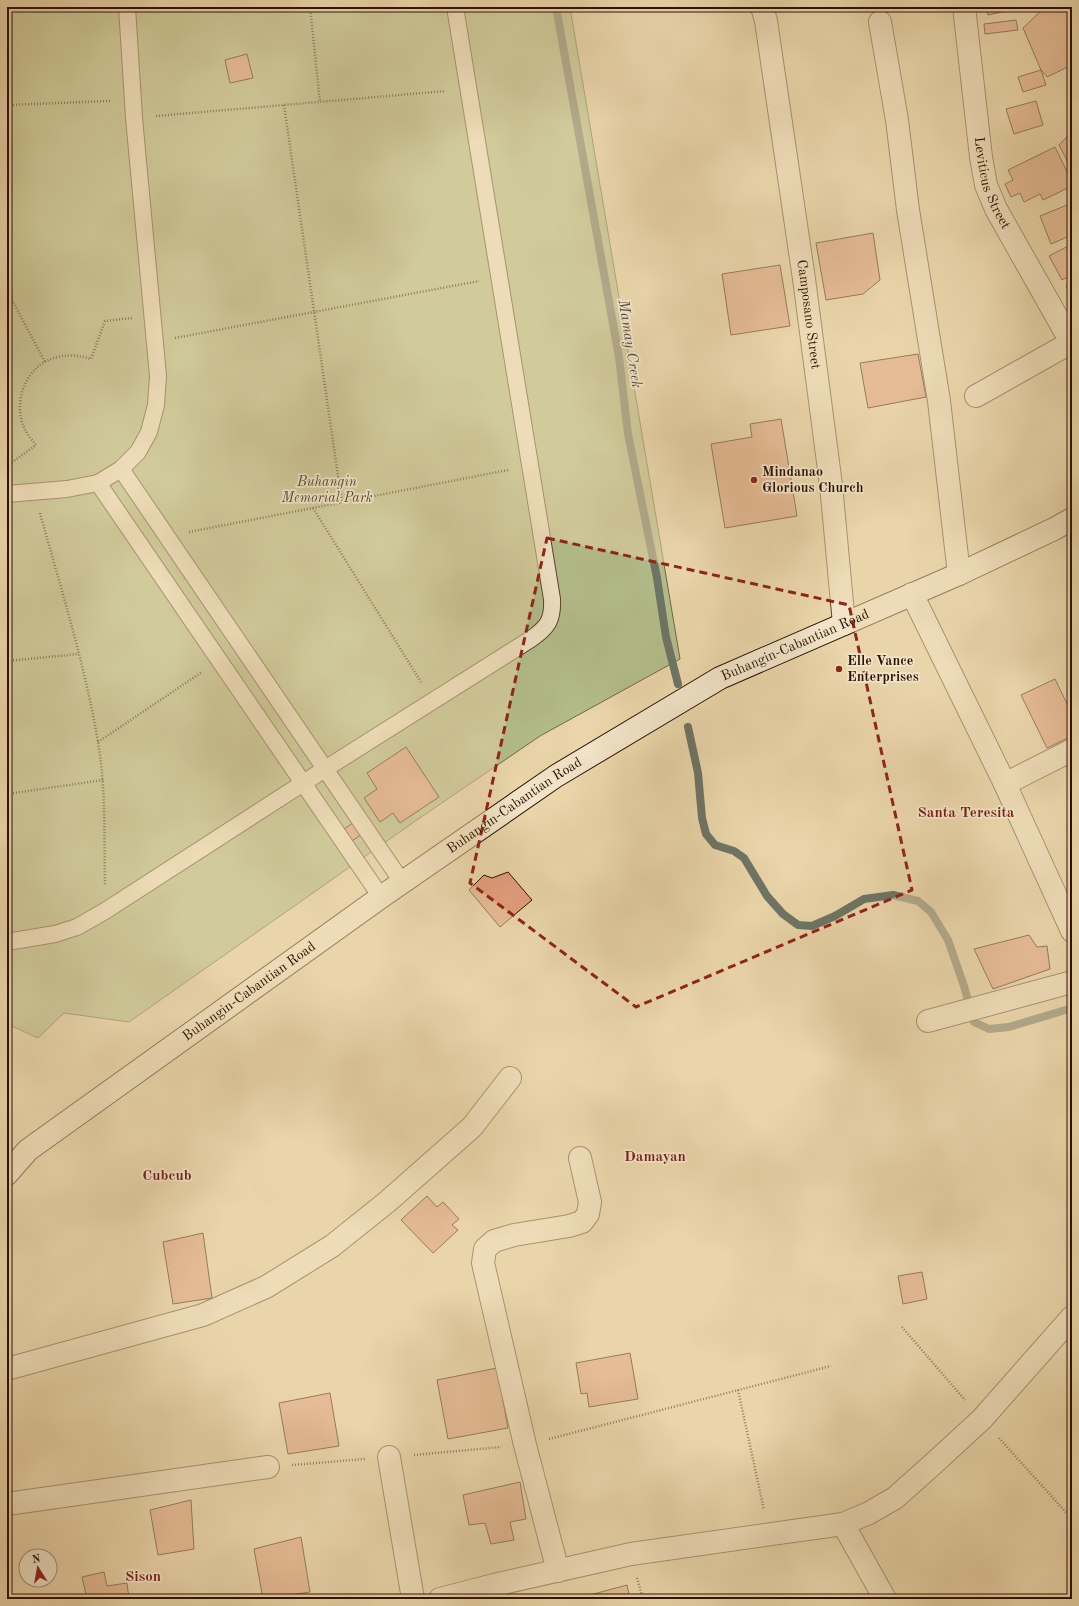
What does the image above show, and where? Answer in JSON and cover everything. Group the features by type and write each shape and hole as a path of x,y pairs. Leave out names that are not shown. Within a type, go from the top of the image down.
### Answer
{"street":[{"name":"Camposano Street","path":"762,7 767,29 804,279 831,485 844,624"},
{"name":"Leviticus Street","path":"964,7 981,157 986,185 996,209 1072,342"},
{"path":"880,22 897,120 908,210 939,401 959,574"},
{"path":"976,396 1072,342"},
{"name":"Buhangin-Cabantian Road","path":"7,1174 28,1150 380,897 556,776 720,678 959,574 1072,519"},
{"path":"912,594 1005,784 1072,931"},
{"path":"1005,784 1072,750"},
{"path":"928,1021 1072,982"},
{"path":"7,1370 203,1315 266,1288 332,1246 387,1202 472,1127 510,1078"},
{"path":"558,1571 525,1445 483,1263 485,1249 494,1241 514,1235 569,1226 582,1222 588,1214 590,1202 580,1158"},
{"path":"440,1599 631,1554 843,1524 869,1513 895,1498 982,1419 1072,1317"},
{"path":"389,1457 413,1599"},
{"path":"7,1504 268,1467"},
{"path":"843,1524 885,1599"}],"lane":[{"path":"7,494 67,489 98,483 121,469 138,452 149,432 156,405 158,376 134,118 127,7"},
{"path":"7,942 55,934 76,927 105,911 303,783 531,639 543,630 550,621 553,612 552,599 455,7"},
{"path":"121,469 402,882"},
{"path":"98,483 380,897"},
{"path":"170,588 192,574"},
{"path":"232,679 254,664"}],"path":[{"path":"310,7 320,102"},
{"path":"134,118 468,89"},
{"path":"7,105 133,100"},
{"path":"284,105 342,503"},
{"path":"7,234 12,300 45,362"},
{"path":"155,342 499,277"},
{"path":"7,300 12,300"},
{"path":"7,466 36,445 26,432 20,417 20,401 24,386 32,372 45,362 68,355 91,359 105,321 152,316"},
{"path":"167,536 530,466"},
{"path":"34,492 79,654 98,742 103,780 105,911"},
{"path":"313,508 433,701"},
{"path":"7,661 79,654"},
{"path":"98,742 219,660"},
{"path":"7,794 103,780"},
{"path":"902,1326 982,1419 1072,1519"},
{"path":"268,1467 525,1445 831,1366"},
{"path":"738,1390 770,1534"}],"highlighted area":[{"path":"547,538 849,605 912,890 636,1007 470,883"}],"green space":[{"name":"Buhangin Memorial Park","path":"7,7 570,7 680,659 540,736 414,822 129,1022 64,1013 38,1038 7,1024"}],"building":[{"path":"986,7 1024,7 988,15"},
{"path":"1045,7 1072,7 1072,65 1047,77 1041,70 1023,28"},
{"path":"1016,20 1018,30 985,34 984,24"},
{"path":"247,54 253,78 230,83 225,60"},
{"path":"1041,70 1046,85 1023,92 1018,77"},
{"path":"1036,101 1043,125 1014,134 1006,109"},
{"path":"1070,134 1072,139 1072,170 1059,145"},
{"path":"1055,147 1072,182 1072,186 1043,200 1040,194 1024,202 1020,193 1011,197 1005,184 1013,180 1008,170"},
{"path":"1072,203 1072,235 1051,244 1040,216"},
{"path":"873,233 880,280 863,294 826,300 816,243"},
{"path":"1072,244 1072,275 1062,280 1049,256"},
{"path":"780,265 790,326 731,335 722,274"},
{"path":"1072,282 1072,297 1066,286"},
{"path":"918,354 926,397 868,408 860,363"},
{"name":"Mindanao Glorious Church","path":"781,419 797,516 725,528 711,444 752,437 750,424"},
{"path":"1055,679 1072,714 1072,736 1047,748 1021,695"},
{"path":"406,747 439,797 400,823 393,813 380,822 364,798 377,789 367,773"},
{"path":"353,823 362,834 352,841 344,829"},
{"path":"508,872 532,900 500,927 469,890 484,875 492,878"},
{"path":"1029,935 1037,947 1047,946 1050,969 993,989 974,949"},
{"path":"427,1196 437,1207 443,1202 459,1219 452,1225 458,1230 433,1253 401,1220"},
{"path":"203,1233 212,1298 173,1304 163,1242"},
{"path":"922,1272 927,1299 903,1304 898,1276"},
{"path":"630,1353 638,1399 589,1407 587,1393 581,1394 576,1363"},
{"path":"497,1368 508,1428 448,1439 437,1380"},
{"path":"330,1393 339,1446 288,1454 279,1403"},
{"path":"520,1482 526,1519 510,1522 514,1540 491,1544 485,1523 469,1525 463,1495"},
{"path":"191,1500 194,1549 158,1555 150,1510"},
{"path":"301,1537 310,1592 263,1599 254,1549"},
{"path":"104,1572 107,1586 127,1583 129,1599 87,1599 82,1577"},
{"path":"627,1585 630,1599 586,1599 586,1596"}],"waterway":[{"name":"Mamay Creek","path":"556,7 619,357 628,434 657,578 666,637 678,684"},
{"name":"Mamay Creek","path":"688,727 698,773 702,818 706,834 715,845 734,851 744,858 767,896 783,914 798,925 812,926 835,916 864,899 893,895 918,901 931,912 948,940 964,986 974,1022 989,1029 1009,1027 1072,1008"}],"place":[{"name":"Mindanao Glorious Church","path":"754,480"},
{"name":"Elle Vance Enterprises","path":"839,669"}],"district":[{"name":"Santa Teresita","path":"966,813"},
{"name":"Damayan","path":"655,1157"},
{"name":"Cubcub","path":"167,1176"},
{"name":"Sison","path":"143,1577"}]}
